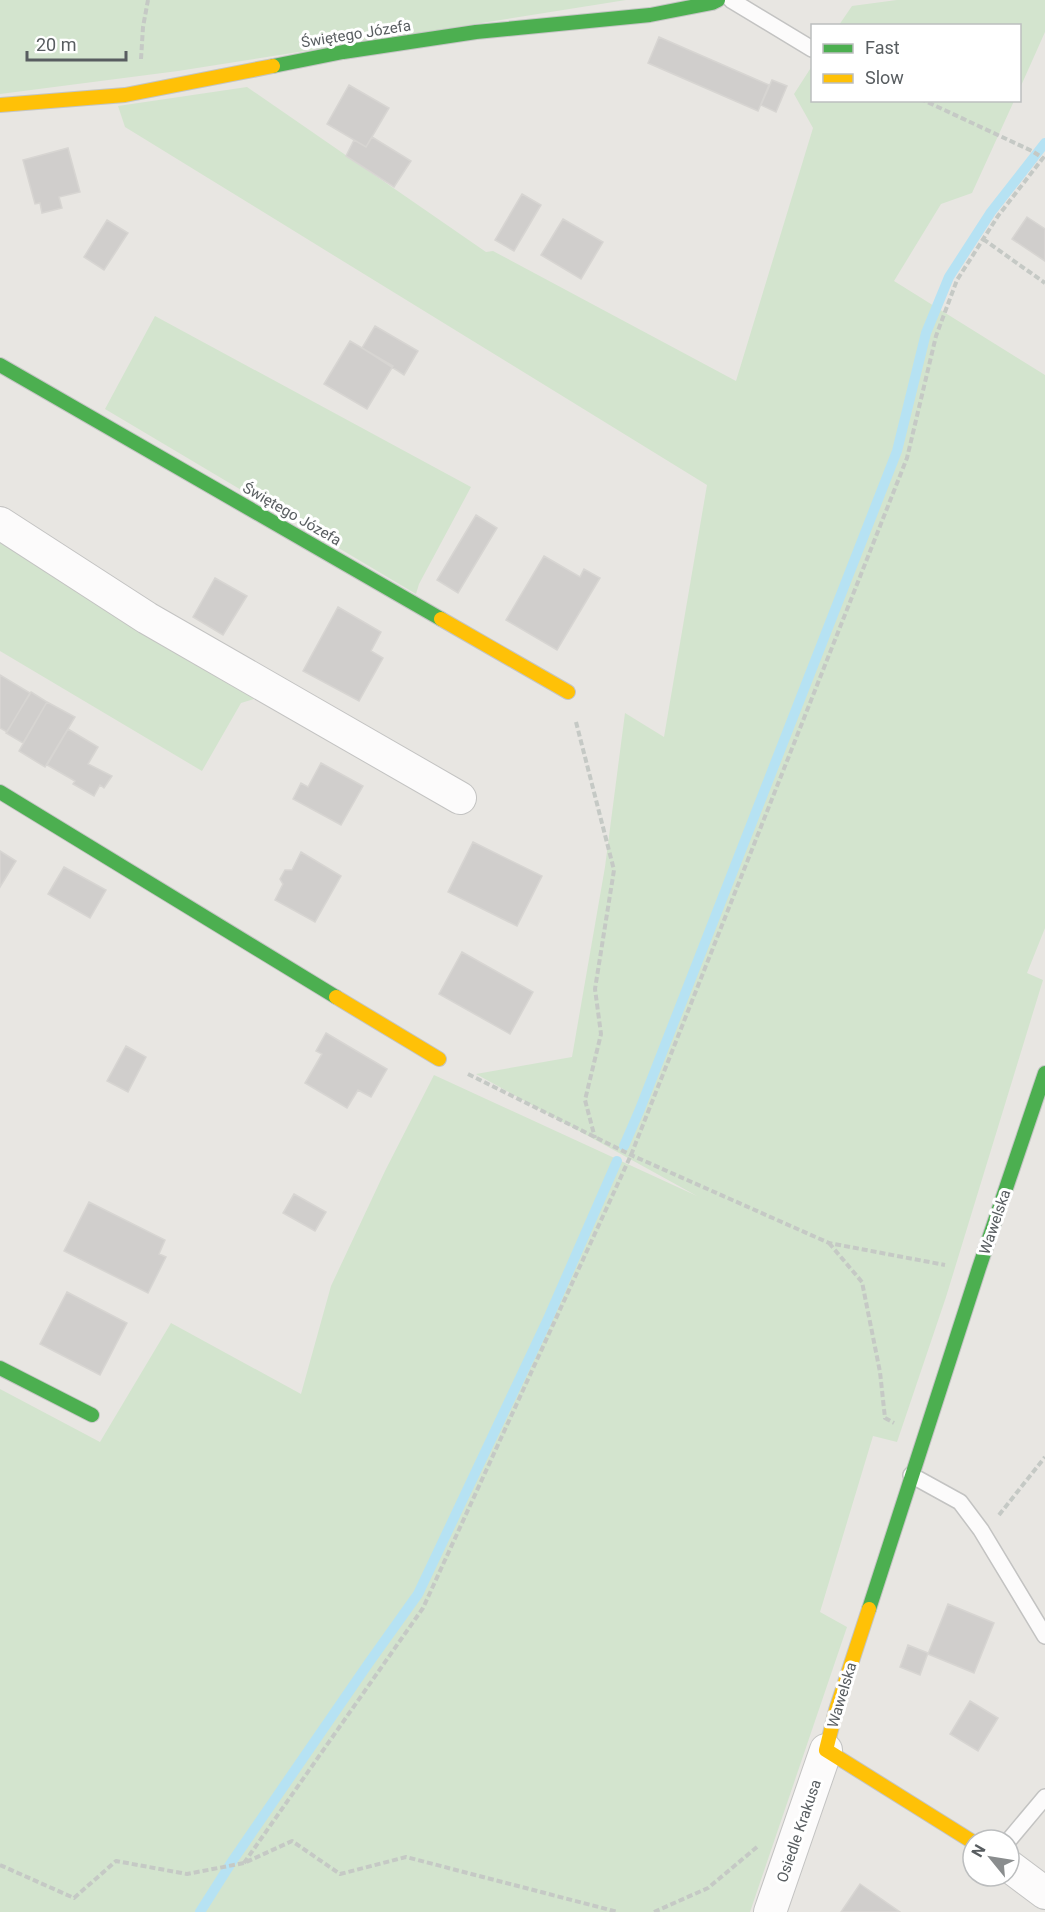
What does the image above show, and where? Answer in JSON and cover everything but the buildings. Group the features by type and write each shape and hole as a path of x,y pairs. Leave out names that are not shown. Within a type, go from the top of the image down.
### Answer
{"street":[{"name":"Świętego Józefa","path":"0,105 125,95 354,50 476,32 650,15 718,0"},
{"name":"Świętego Józefa","path":"0,365 568,692"},
{"path":"0,523 147,618 460,798"},
{"path":"0,792 439,1059"},
{"name":"Wawelska","path":"826,1750 836,1710 979,1268 1036,1135 1045,1073"},
{"path":"0,1368 92,1415"},
{"path":"826,1750 961,1834"},
{"name":"Osiedle Krakusa","path":"770,1912 826,1750"},
{"path":"1021,1875 1045,1893"}],"lane":[{"path":"731,0 811,48"},
{"path":"912,1475 960,1502 981,1530 1045,1636"},
{"path":"1019,1828 1045,1797"}],"path":[{"path":"142,92 143,27 148,0"},
{"path":"244,1863 423,1608 632,1155 908,458 936,336 957,280 998,216 1043,158 927,102"},
{"path":"983,239 1045,283"},
{"path":"568,692 614,870 595,989 602,1034 585,1100 596,1138"},
{"path":"439,1059 632,1155 829,1243 937,1264 979,1268"},
{"path":"829,1243 862,1282 880,1372 885,1418 924,1438"},
{"path":"981,1530 998,1516 1045,1457"},
{"path":"0,1865 74,1898 116,1861 187,1875 244,1863 292,1840 340,1874 406,1857 618,1912"},
{"path":"654,1912 708,1888 763,1843"}],"green space":[{"path":"0,0 626,0 178,71 0,94"},
{"path":"897,0 1045,0 1045,32 1021,86 1021,24 840,24 852,6"},
{"path":"811,68 811,102 1014,102 972,193 941,204 894,281 1045,375 1045,928 1027,973 1043,980 946,1297 897,1442 873,1436 820,1612 847,1627 750,1912 0,1912 0,1389 100,1442 171,1323 301,1394 331,1286 385,1171 434,1075 697,1196 476,1074 572,1057 605,867 625,713 664,737 707,485 125,127 118,106 247,87 486,252 493,251 736,381 813,128 794,94"},
{"path":"155,316 471,487 419,584 416,594 105,409"},
{"path":"0,531 249,683 254,699 241,703 202,771 0,651"}],"waterway":[{"path":"624,1146 897,451 926,333 949,277 991,212 1045,143"},
{"path":"200,1912 233,1860 418,1594 547,1321 617,1161"}],"traffic: fast":[{"path":"273,66 343,52 476,32 650,15 718,0"},
{"path":"0,365 441,619"},
{"path":"0,792 336,997"},
{"path":"869,1609 979,1268 1045,1073"},
{"path":"0,1368 92,1415"}],"traffic: slow":[{"path":"0,105 125,95 273,66"},
{"path":"441,619 568,692"},
{"path":"336,997 439,1059"},
{"path":"869,1609 836,1710 826,1750 961,1834"}]}
